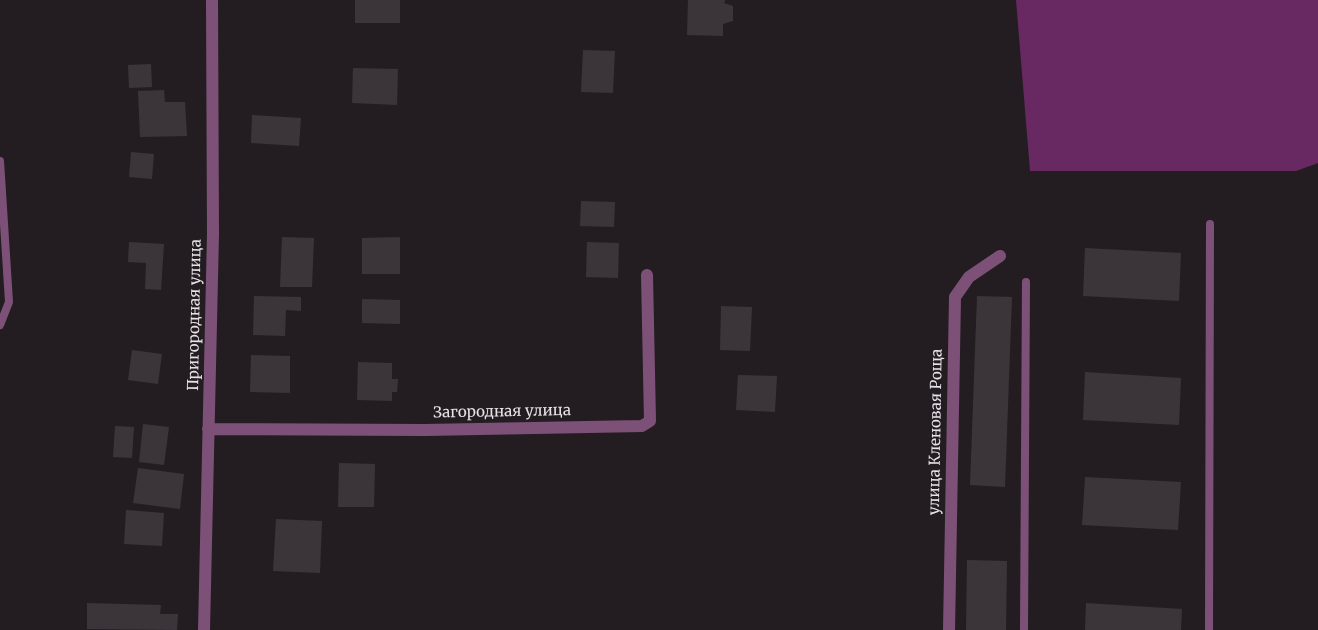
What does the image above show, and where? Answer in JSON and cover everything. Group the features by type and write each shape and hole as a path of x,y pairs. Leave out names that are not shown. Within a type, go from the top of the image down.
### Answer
{"street":[{"name":"Пригородная улица","path":"204,630 213,234 212,0"},
{"name":"улица Кленовая Роща","path":"949,630 955,297 969,277 1000,256"},
{"name":"Загородная улица","path":"208,428 425,430 642,426 650,421 647,275"}],"lane":[{"path":"0,162 9,302 0,325"},
{"path":"1209,630 1210,224"},
{"path":"1024,630 1026,282"}],"shaded area":[{"path":"1016,0 1318,0 1318,163 1296,171 1030,171"}],"building":[{"path":"355,0 400,0 400,23 355,23"},
{"path":"688,0 725,0 724,3 733,6 733,21 723,24 723,36 687,35"},
{"path":"583,50 615,51 613,93 581,92"},
{"path":"151,64 152,87 129,88 128,65"},
{"path":"353,68 398,69 397,105 352,103"},
{"path":"164,90 165,102 185,102 187,136 140,137 138,91"},
{"path":"252,115 301,118 299,146 251,143"},
{"path":"131,152 154,154 152,179 129,177"},
{"path":"581,201 615,202 614,227 580,226"},
{"path":"282,237 314,238 312,287 280,287"},
{"path":"400,237 400,274 362,274 362,238"},
{"path":"129,242 164,244 161,290 145,289 146,263 128,262"},
{"path":"587,242 619,243 618,278 586,277"},
{"path":"1085,248 1181,253 1179,301 1083,296"},
{"path":"254,296 301,297 301,311 286,310 285,336 253,335"},
{"path":"977,296 1012,297 1005,487 970,485"},
{"path":"362,299 400,300 400,324 362,323"},
{"path":"721,306 752,307 750,351 720,350"},
{"path":"132,350 162,354 158,384 128,380"},
{"path":"251,355 290,356 290,393 250,392"},
{"path":"358,362 392,363 392,379 398,379 397,392 392,392 392,401 357,400"},
{"path":"1085,372 1181,378 1179,425 1083,420"},
{"path":"738,375 777,376 775,412 736,410"},
{"path":"143,424 169,427 164,465 139,462"},
{"path":"115,426 134,427 132,458 113,457"},
{"path":"339,463 375,464 374,507 338,507"},
{"path":"138,468 184,474 180,509 133,503"},
{"path":"1085,477 1181,482 1178,530 1082,525"},
{"path":"126,510 164,513 162,546 124,544"},
{"path":"276,519 322,521 320,573 273,571"},
{"path":"967,560 1007,561 1006,630 966,630"},
{"path":"87,603 161,605 160,614 178,614 177,630 87,629"},
{"path":"1086,603 1182,609 1181,630 1085,630"}]}
